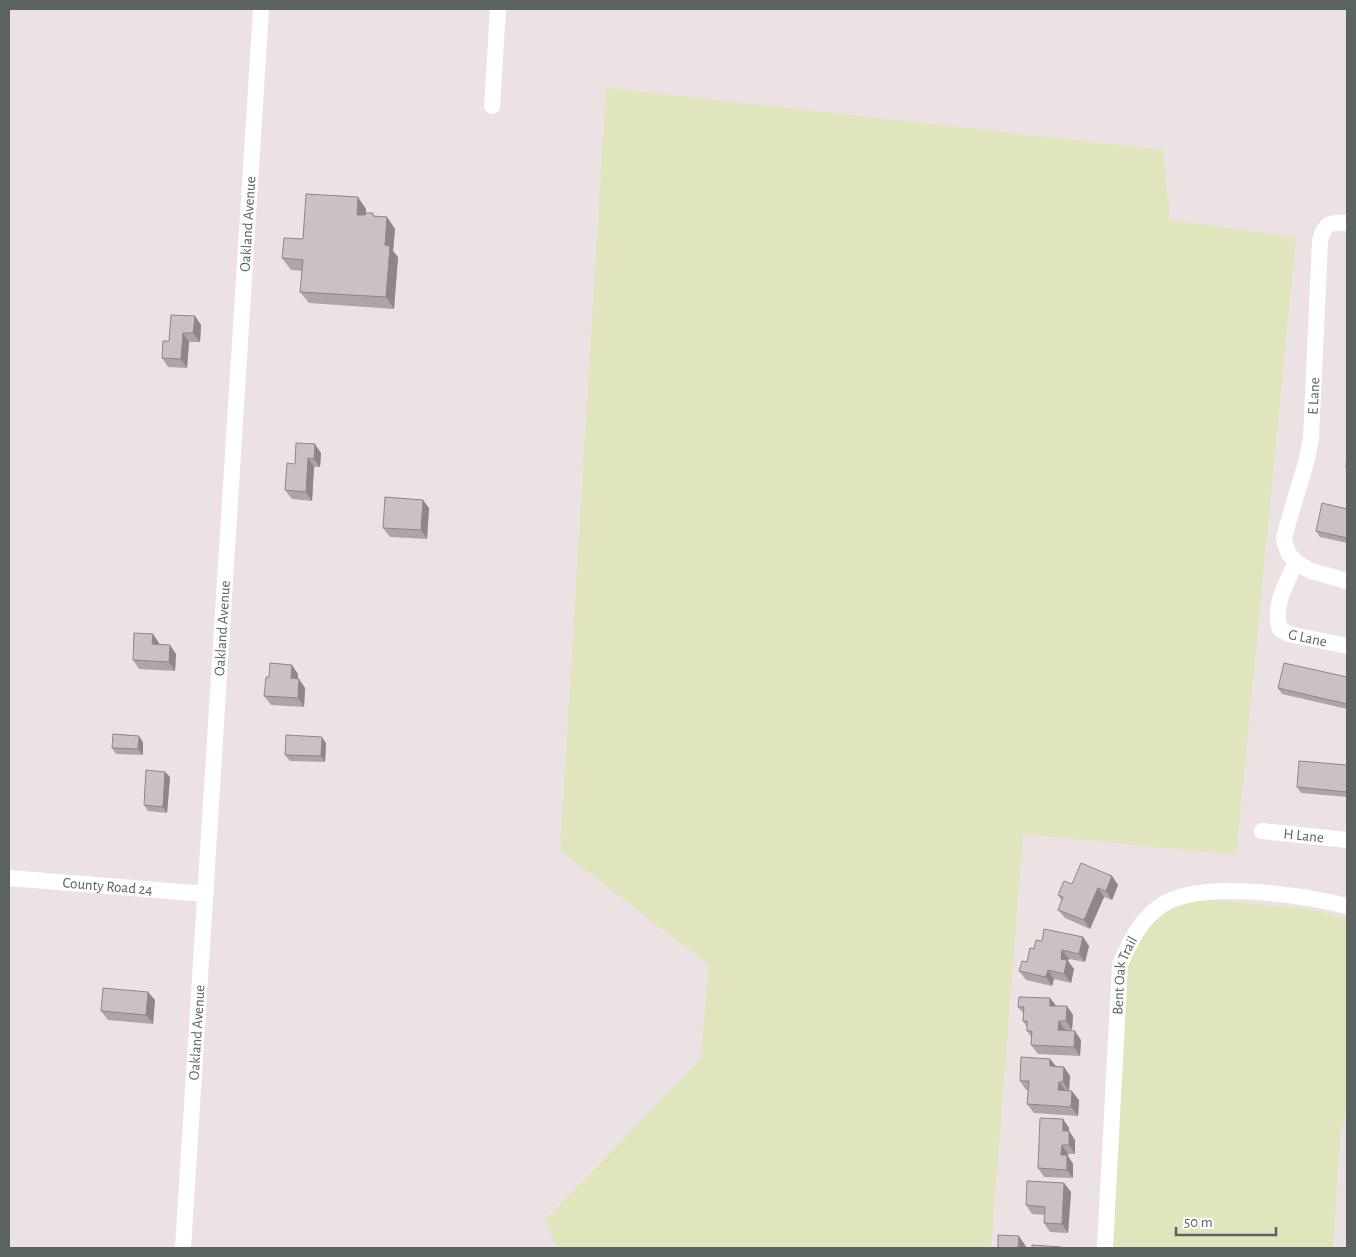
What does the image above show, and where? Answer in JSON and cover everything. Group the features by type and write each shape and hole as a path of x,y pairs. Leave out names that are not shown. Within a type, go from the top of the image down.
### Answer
{"street":[{"name":"Oakland Avenue","path":"183,1248 261,9"},
{"path":"492,106 498,9"},
{"name":"E Lane","path":"1296,562 1289,554 1284,537 1307,459 1311,438 1320,241 1322,231 1327,225 1331,223 1347,223"},
{"path":"1296,562 1311,571 1347,581"},
{"name":"G Lane","path":"1296,562 1284,584 1277,620 1280,629 1289,634 1347,646"},
{"name":"H Lane","path":"1262,831 1347,840"},
{"name":"County Road 24","path":"9,878 206,894"},
{"name":"Bent Oak Trail","path":"1105,1248 1120,964 1129,943 1140,926 1162,905 1189,894 1234,891 1317,899 1347,906"}],"green space":[{"path":"606,88 1163,150 1170,220 1296,237 1236,855 1023,834 991,1248 557,1248 545,1220 700,1060 709,965 560,851"},
{"path":"1212,900 1308,909 1347,918 1347,1109 1340,1136 1333,1248 1112,1248 1128,967 1136,946 1149,927 1167,911 1191,902"}],"building":[{"path":"306,194 358,197 357,215 373,213 373,216 387,217 385,245 390,246 386,297 300,292 303,260 282,258 284,238 303,239"},
{"path":"171,315 195,316 193,333 183,333 181,359 162,358 163,341 169,341"},
{"path":"296,443 315,444 314,459 308,458 306,492 285,490 287,463 295,464"},
{"path":"385,497 423,500 421,530 383,528"},
{"path":"1322,503 1347,509 1347,538 1316,531"},
{"path":"134,633 153,634 152,644 170,645 169,662 133,660"},
{"path":"270,663 292,665 291,678 299,679 298,698 264,696 266,677 269,677"},
{"path":"1284,663 1347,677 1347,704 1278,688"},
{"path":"113,734 139,736 138,749 112,748"},
{"path":"286,735 322,737 321,756 285,755"},
{"path":"1299,761 1347,765 1347,792 1297,787"},
{"path":"146,770 165,772 163,807 144,805"},
{"path":"1081,863 1112,876 1106,891 1098,888 1084,920 1058,910 1063,897 1058,895 1064,881 1072,884"},
{"path":"1044,929 1083,937 1079,954 1062,950 1061,959 1067,960 1064,974 1048,970 1046,977 1019,971 1022,961 1027,962 1030,948 1034,949 1036,940 1042,941"},
{"path":"103,988 148,992 146,1015 101,1011"},
{"path":"1019,997 1050,998 1050,1006 1067,1006 1066,1021 1059,1021 1058,1030 1075,1031 1074,1047 1031,1045 1032,1031 1027,1031 1027,1021 1023,1021 1024,1007 1018,1007"},
{"path":"1021,1057 1050,1059 1050,1066 1064,1067 1063,1082 1059,1082 1058,1090 1072,1091 1071,1107 1027,1104 1029,1081 1020,1081"},
{"path":"1040,1118 1063,1119 1063,1131 1069,1131 1069,1145 1062,1145 1061,1155 1067,1155 1067,1170 1038,1168"},
{"path":"1027,1181 1064,1183 1062,1224 1044,1223 1045,1207 1026,1205"},
{"path":"998,1235 1019,1236 1018,1248 998,1248"},
{"path":"1032,1245 1061,1247 1061,1248 1032,1248"}]}
